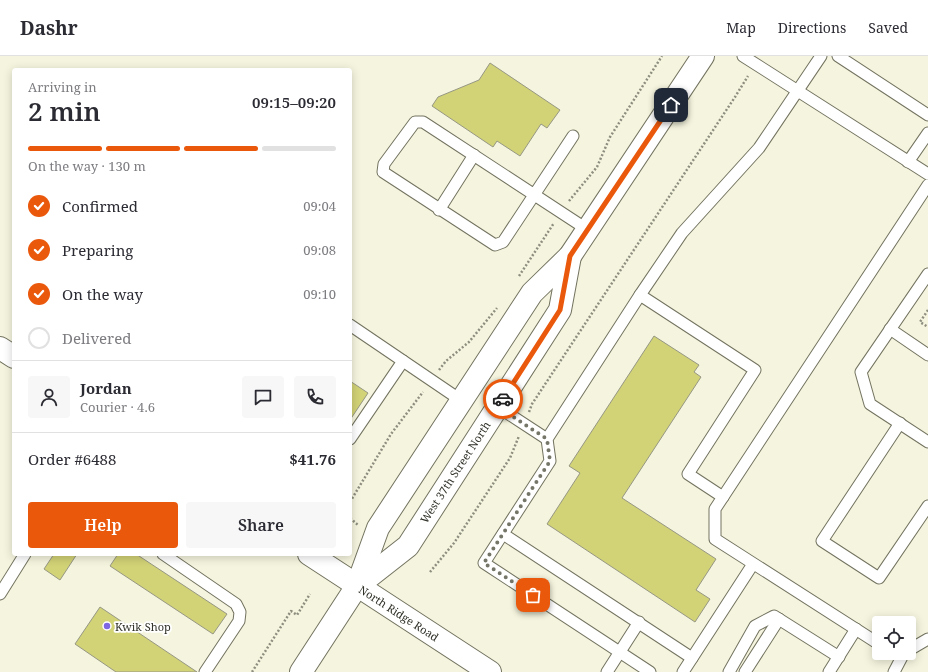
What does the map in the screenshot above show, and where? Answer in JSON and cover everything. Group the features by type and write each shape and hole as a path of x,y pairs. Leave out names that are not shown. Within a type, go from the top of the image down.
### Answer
{"street":[{"name":"West 37th Street North","path":"301,672 357,586 378,528 532,293 570,256 703,56"},
{"name":"West 37th Street North","path":"357,586 408,546 498,407 560,310 570,256"},
{"path":"0,348 12,356"},
{"name":"North Ridge Road","path":"312,556 490,672"}],"lane":[{"path":"743,56 928,174"},
{"path":"650,672 484,563 550,461 547,439 640,295 682,233 759,148 821,56"},
{"path":"838,56 928,114"},
{"path":"572,136 534,195 503,242 495,245 439,210 384,172 384,164 415,122 423,122 474,155 534,195 561,213 588,230"},
{"path":"908,162 928,133"},
{"path":"439,210 474,155"},
{"path":"872,639 715,539 715,509 928,185"},
{"path":"928,274 861,372 870,404 928,442"},
{"path":"640,295 755,370 688,474 723,497"},
{"path":"352,326 462,400"},
{"path":"890,329 928,355"},
{"path":"352,436 403,360"},
{"path":"498,407 547,439"},
{"path":"900,424 822,541 879,578 928,506"},
{"path":"503,534 692,658"},
{"path":"0,594 24,556"},
{"path":"165,556 236,604 240,612 239,621 205,672"},
{"path":"683,672 753,564"},
{"path":"729,672 755,626 774,616 839,657"},
{"path":"745,672 779,619"},
{"path":"606,672 639,622"},
{"path":"830,672 856,629"},
{"path":"916,646 928,639"},
{"path":"894,672 898,660"}],"path":[{"path":"519,277 572,196 597,167 610,137 662,56"},
{"path":"430,572 454,543 510,458 532,404 735,97 754,63"},
{"path":"352,499 391,434 446,361 469,342 501,302"},
{"path":"928,310 920,322 928,327"},
{"path":"352,520 358,525"},
{"path":"252,672 291,611 297,615 310,594"}],"building":[{"path":"490,63 560,110 547,128 541,124 520,156 497,141 493,147 432,106 438,97 479,80"},
{"path":"654,336 699,365 694,372 701,377 622,498 716,559 696,590 710,599 695,622 547,524 580,473 569,466"},
{"path":"352,382 368,393 352,417"},
{"path":"53,556 76,556 60,580 44,569"},
{"name":"Kwik Shop","path":"117,556 139,556 227,614 213,634 110,566"},
{"name":"Kwik Shop","path":"100,607 197,672 116,672 75,644"}],"way so far":[{"path":"503,399 498,407 547,439 550,461 484,563 533,595"}],"place":[{"name":"Kwik Shop","path":"107,626"}],"route":[{"path":"503,399 560,310 570,256 671,105"}]}
